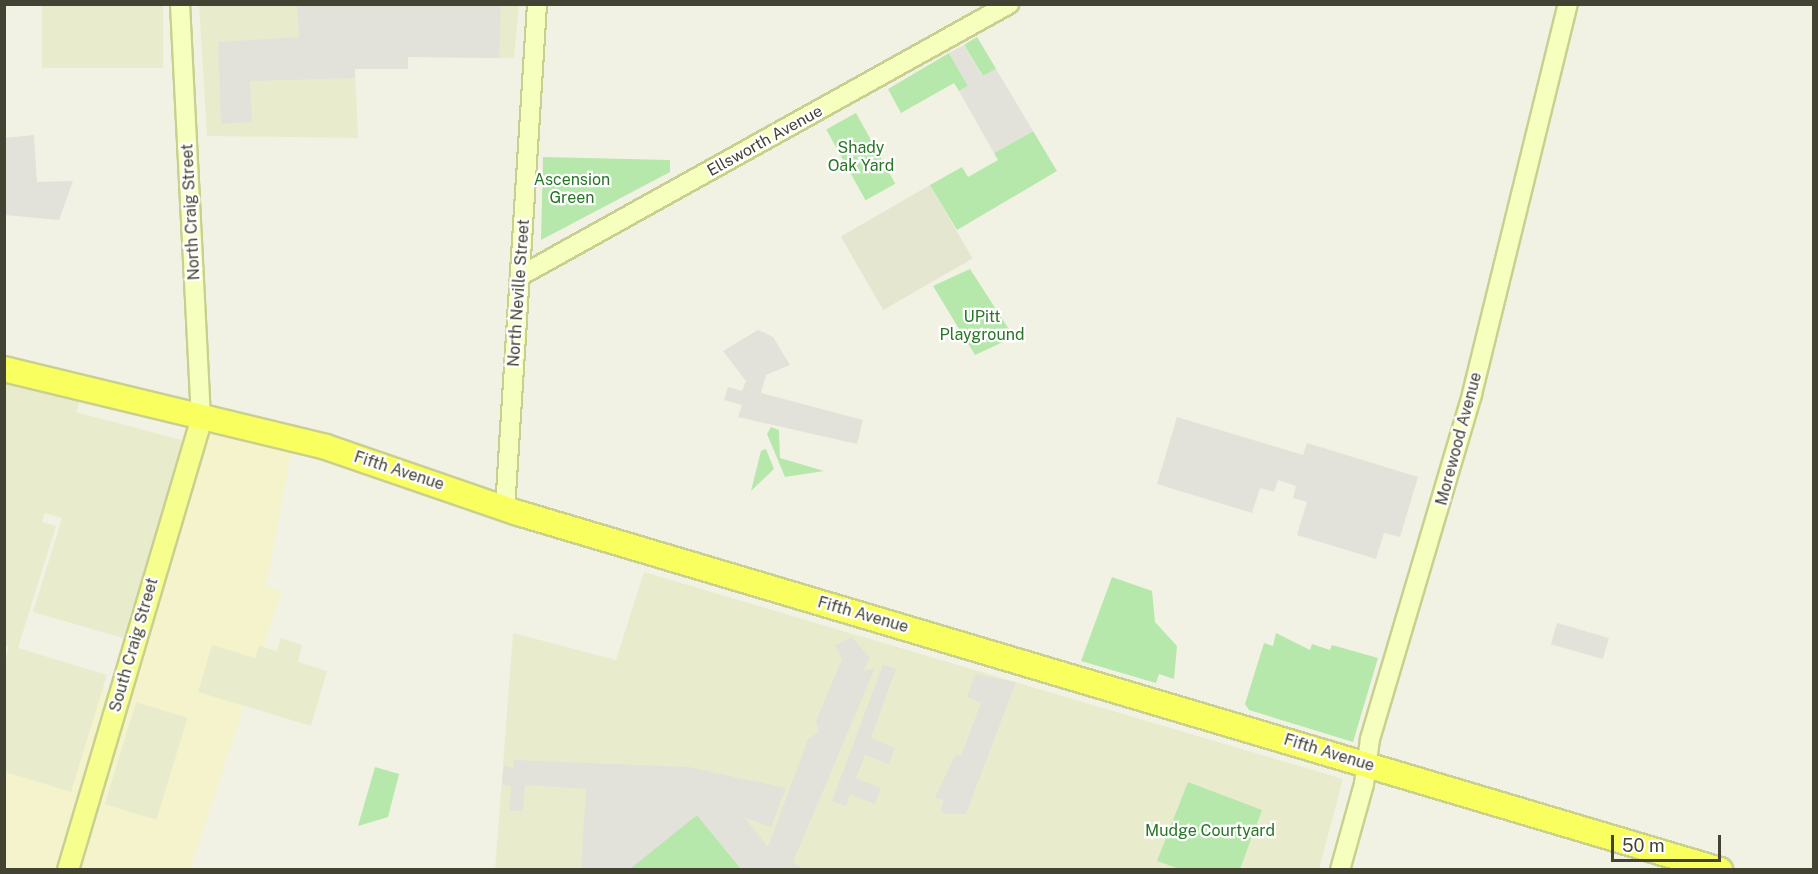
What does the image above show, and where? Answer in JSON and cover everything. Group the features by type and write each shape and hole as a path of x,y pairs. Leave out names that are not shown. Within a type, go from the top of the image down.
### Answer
{"highway":[{"name":"Fifth Avenue","path":"4,369 201,421 326,447 505,509 1720,870"}],"main road":[{"name":"North Craig Street","path":"180,4 201,421"},
{"name":"North Neville Street","path":"505,509 537,4"},
{"name":"Ellsworth Avenue","path":"520,276 1009,4"},
{"name":"Morewood Avenue","path":"1340,870 1367,764 1472,394 1568,4"},
{"name":"South Craig Street","path":"68,870 201,421"}],"shaded area":[{"path":"42,5 163,5 163,68 42,68"},
{"path":"199,5 519,6 514,58 408,57 408,69 355,69 358,138 207,136"},
{"path":"297,5 501,6 499,58 408,57 408,69 355,69 355,78 250,81 252,122 221,124 218,42 299,37"},
{"path":"964,45 982,76 996,69 1033,131 994,153 959,91 968,86 949,53"},
{"path":"34,135 37,182 73,181 59,220 5,215 5,138"},
{"path":"930,185 972,259 883,310 841,236"},
{"path":"758,330 773,337 790,365 766,375 761,393 863,420 857,444 738,417 742,405 724,400 728,387 742,391 746,381 723,351"},
{"path":"4,369 83,391 76,412 185,441 123,638 33,612 62,518 45,513 42,522 56,526 18,648 107,675 71,792 5,772 4,663 9,647 4,645"},
{"path":"1177,417 1303,455 1307,443 1418,477 1400,537 1384,533 1376,559 1297,535 1307,502 1293,498 1296,486 1278,480 1274,492 1260,488 1252,513 1157,484"},
{"path":"202,420 294,438 266,587 282,591 190,869 5,869 4,660 122,695"},
{"path":"644,572 1343,779 1319,869 495,870 513,633 616,660"},
{"path":"1557,623 1609,638 1603,659 1551,644"},
{"path":"852,637 870,658 863,671 875,668 793,862 804,869 741,869 697,815 630,869 581,869 586,789 525,785 523,811 509,811 511,786 502,785 504,765 513,768 514,760 689,767 786,788 771,827 745,818 768,847 808,739 819,732 816,721 842,659 835,645"},
{"path":"281,638 302,645 298,662 327,671 311,726 198,692 212,645 255,658 259,646 277,651"},
{"path":"883,664 896,669 871,738 895,748 889,764 865,755 856,778 881,788 875,804 850,794 846,806 832,801"},
{"path":"975,674 1016,682 966,814 946,814 940,811 944,800 935,797 956,754 961,756 981,703 967,697"},
{"path":"136,702 188,718 156,820 105,804"}],"green space":[{"path":"977,37 996,69 983,76 964,45"},
{"path":"949,53 968,86 959,91 954,83 901,113 888,89"},
{"name":"Shady Oak Yard","path":"856,113 895,184 866,200 826,129"},
{"path":"1033,131 1057,171 957,230 930,185 962,167 968,177 998,160 994,153"},
{"name":"Ascension Green","path":"543,157 670,160 670,172 541,240"},
{"name":"UPitt Playground","path":"970,269 1014,337 975,355 933,286"},
{"path":"771,427 779,430 780,458 824,471 785,477 767,434"},
{"path":"766,449 774,469 751,491 761,451"},
{"path":"1112,577 1152,591 1155,622 1177,646 1174,679 1159,674 1156,683 1081,661"},
{"path":"1276,633 1310,650 1312,644 1330,650 1332,645 1378,658 1353,742 1249,710 1245,704 1264,643 1273,646"},
{"path":"375,767 399,774 388,817 358,826"},
{"name":"Mudge Courtyard","path":"1188,782 1262,810 1240,869 1180,869 1157,861"},
{"path":"697,815 741,869 626,870"}]}
